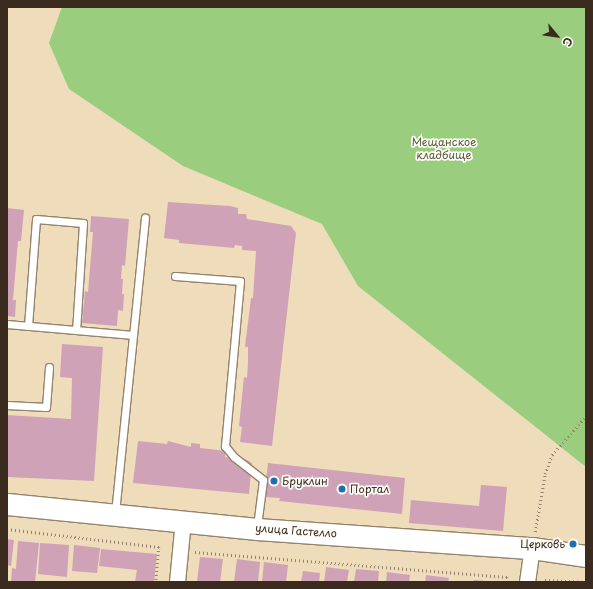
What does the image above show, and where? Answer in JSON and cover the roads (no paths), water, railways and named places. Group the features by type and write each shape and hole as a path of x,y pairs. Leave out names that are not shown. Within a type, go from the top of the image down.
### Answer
{"street":[{"name":"улица Гастелло","path":"7,504 115,513 257,529 532,548 586,556"},
{"path":"177,582 183,520"},
{"path":"527,582 532,548"}],"lane":[{"path":"115,513 145,218"},
{"path":"28,326 36,219 75,222 83,223 76,330"},
{"path":"175,276 240,281 225,446 234,457 262,480 257,529"},
{"path":"7,324 133,335"},
{"path":"7,405 46,407 49,367"}],"place":[{"name":"Бруклин","path":"274,481"},
{"name":"Портал","path":"342,489"},
{"name":"Церковь","path":"573,544"}],"park label":[{"name":"Мещанское кладбище","path":"444,149"}]}
